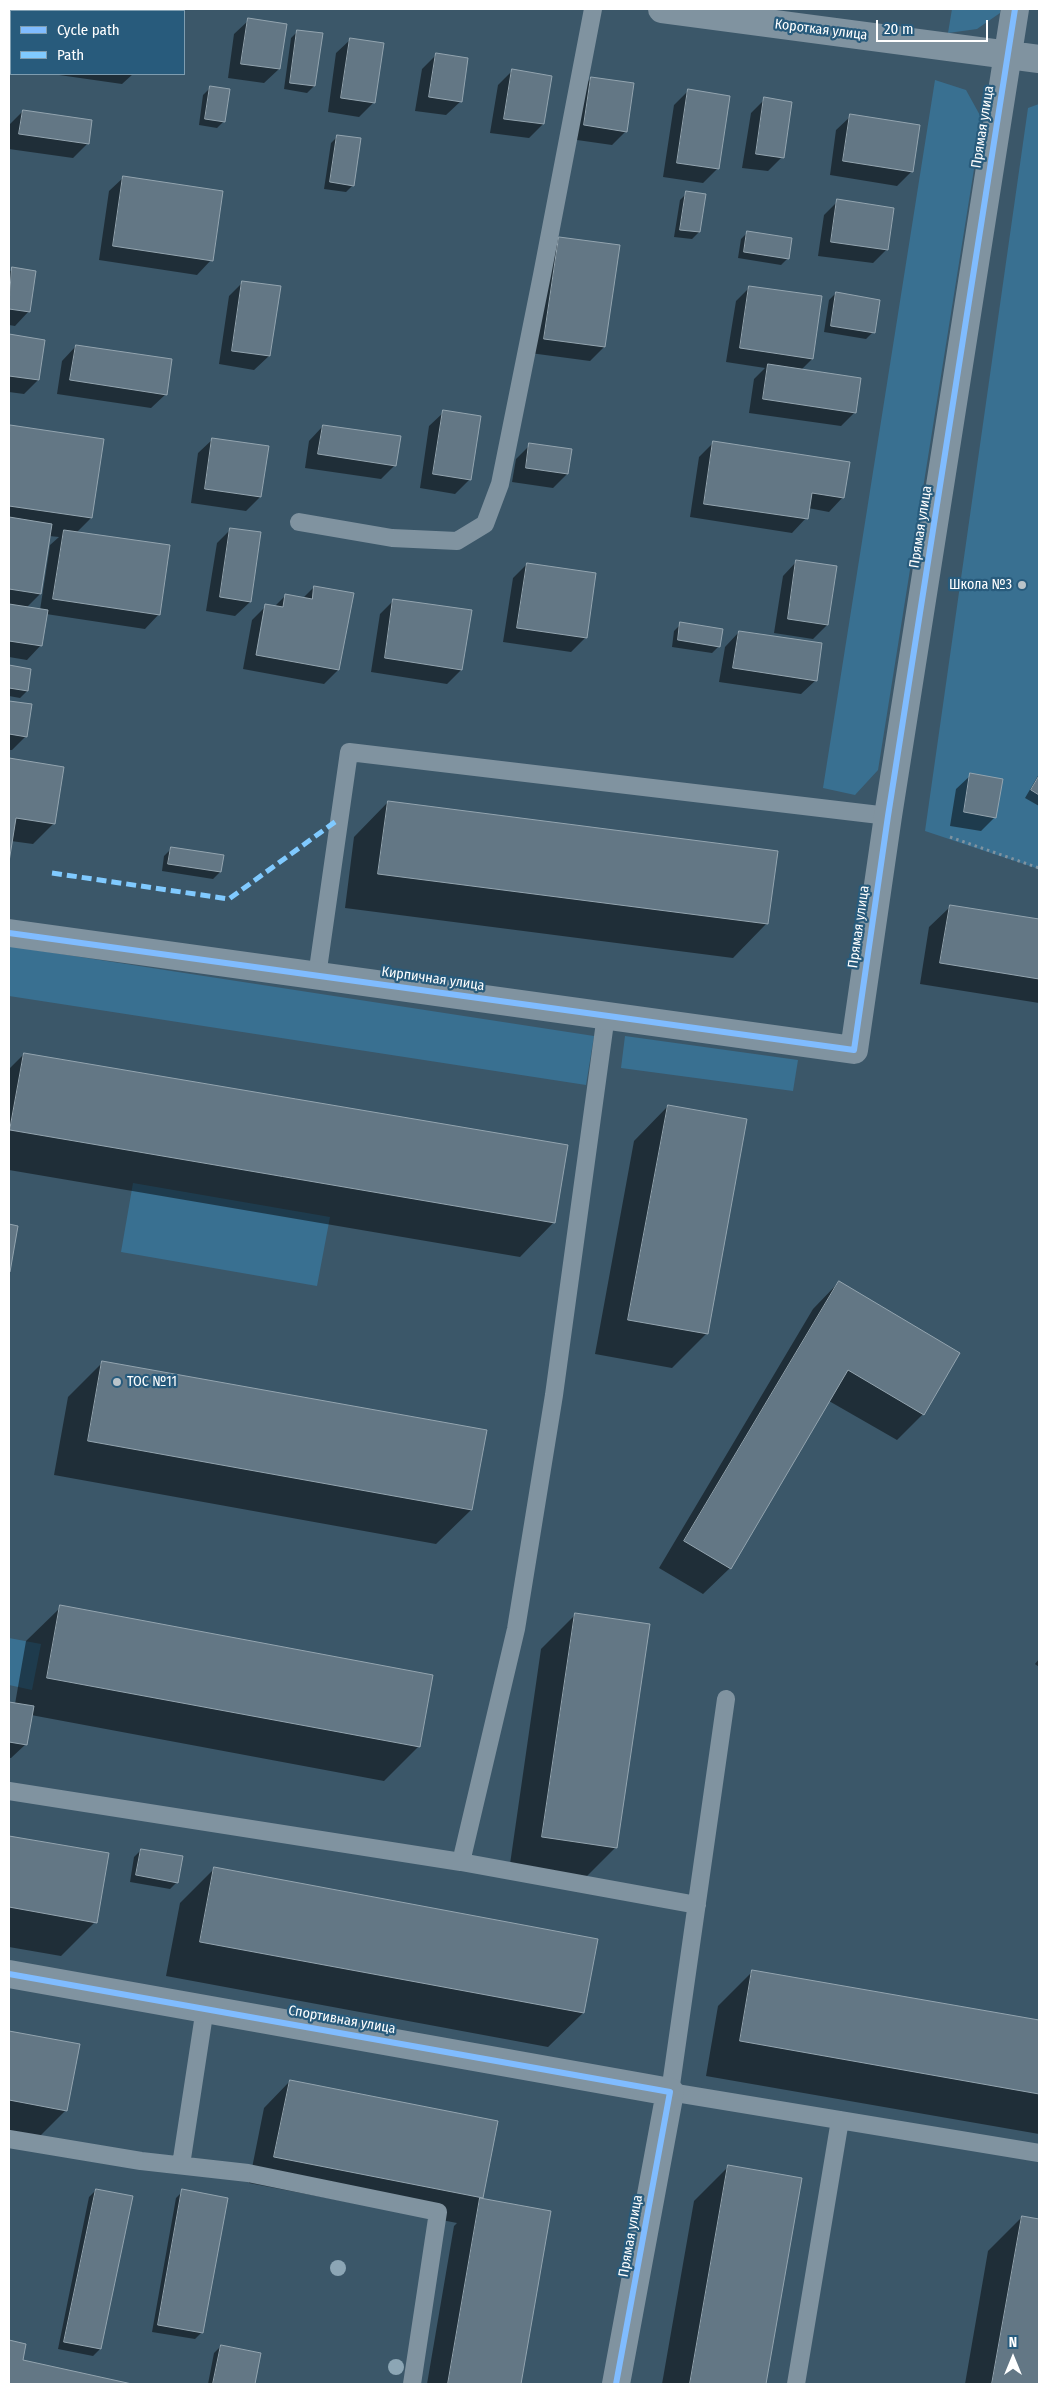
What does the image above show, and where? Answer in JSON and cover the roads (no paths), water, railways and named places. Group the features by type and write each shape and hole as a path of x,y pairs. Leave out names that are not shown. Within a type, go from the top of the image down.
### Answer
{"street":[{"name":"Короткая улица","path":"662,9 1039,59"},
{"name":"Прямая улица","path":"854,1050 888,816 1015,9"},
{"name":"Кирпичная улица","path":"9,933 854,1050"},
{"name":"Спортивная улица","path":"9,1974 670,2092"},
{"name":"Прямая улица","path":"616,2384 670,2092"}],"lane":[{"path":"299,522 392,538 456,541 485,524 500,484 593,9"},
{"path":"316,976 349,752 888,816"},
{"path":"461,1862 516,1628 554,1395 606,1015"},
{"path":"726,1699 670,2092 1039,2153"},
{"path":"9,1791 461,1862 697,1905"},
{"path":"181,2165 205,2008"},
{"path":"796,2384 840,2120"},
{"path":"9,2139 141,2161 248,2173 438,2212 412,2384"}],"place":[{"name":"Школа №3","path":"1022,585"},
{"name":"ТОС №11","path":"117,1382"}]}
